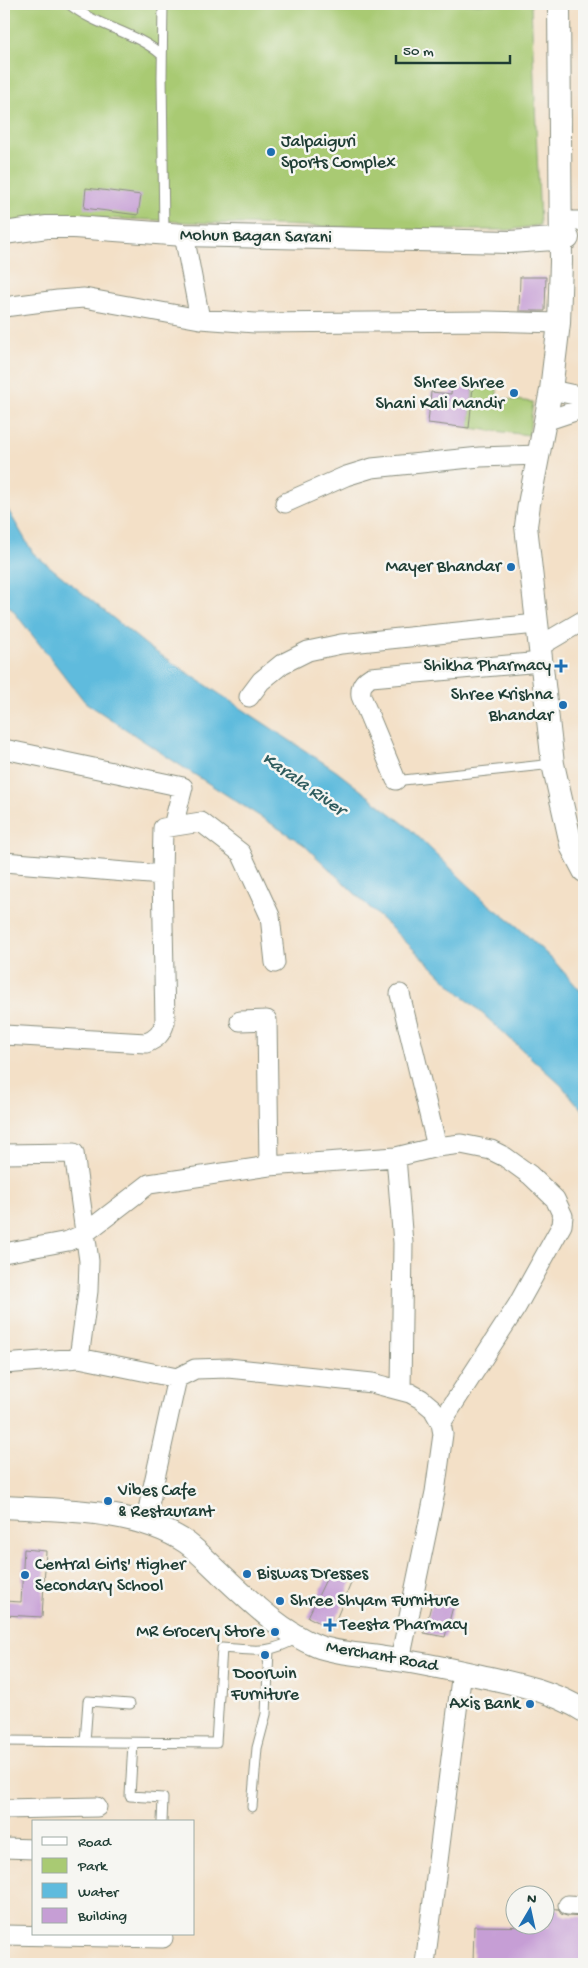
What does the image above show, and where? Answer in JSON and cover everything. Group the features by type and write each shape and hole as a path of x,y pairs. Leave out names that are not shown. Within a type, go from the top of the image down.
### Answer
{"street":[{"path":"559,4 568,237"},
{"path":"541,643 531,526 533,506 551,419 562,323 568,237 570,4"},
{"name":"Mohun Bagan Sarani","path":"4,233 30,228 74,227 174,235 510,242 568,237"},
{"path":"174,235 200,319"},
{"path":"4,308 84,298 200,319 255,323 487,321 562,323"},
{"path":"553,390 584,397"},
{"path":"553,390 538,455 526,526 568,834 572,848 584,871"},
{"path":"551,419 584,408"},
{"path":"285,503 346,476 372,468 480,456 538,455"},
{"path":"394,780 361,696 364,680 371,677 541,643 584,620"},
{"path":"249,697 261,680 282,664 308,651 341,644 541,643"},
{"path":"4,749 183,787 173,826"},
{"path":"557,763 574,832 584,858"},
{"path":"4,1035 141,1043 151,1041 160,1034 165,1022 163,828 201,822 241,853 270,916 275,963"},
{"path":"4,862 162,875"},
{"path":"400,994 437,1147"},
{"path":"240,1021 267,1020 269,1166"},
{"path":"4,1253 68,1241 84,1234 149,1184 269,1166 396,1157 437,1147 461,1144 491,1150 530,1175 550,1194 561,1209 563,1216 562,1225 517,1306 442,1423"},
{"path":"4,1154 74,1153 89,1261 88,1291 79,1358"},
{"path":"396,1157 403,1243 401,1390"},
{"path":"4,1364 79,1358 177,1378 195,1369 228,1368 372,1383 401,1390 421,1399 433,1409 442,1423 443,1434 435,1492 400,1660"},
{"path":"145,1523 177,1378"},
{"name":"Merchant Road","path":"4,1507 81,1513 145,1523 173,1534 188,1544 251,1601 287,1629 316,1646 400,1660 540,1689 572,1703 584,1711"},
{"path":"425,1964 462,1672"},
{"path":"4,1809 96,1807"},
{"path":"4,1848 32,1849"},
{"path":"4,1935 32,1936"},
{"path":"57,1936 163,1938"}],"lane":[{"path":"69,4 94,21 141,39 162,55"},
{"path":"163,4 162,55 174,235"},
{"path":"394,780 557,763"},
{"path":"4,1741 216,1742 222,1648 269,1650 281,1647 300,1636"},
{"path":"252,1807 257,1748 266,1714 269,1650"},
{"path":"85,1742 88,1702 130,1704"},
{"path":"132,1743 130,1796 163,1798 162,1820"}],"green space":[{"name":"Jalpaiguri Sports Complex","path":"4,4 531,4 540,225 510,230 427,230 64,217 4,224"},
{"path":"473,387 497,389 497,398 533,402 529,435 469,428"}],"water":[{"name":"Karala River","path":"4,503 33,553 150,648 336,771 408,827 487,903 518,927 553,960 584,995 584,1112 561,1085 452,986 303,844 85,702 11,608 4,603"}],"building":[{"path":"86,188 141,195 138,215 84,208"},
{"path":"520,277 546,277 545,311 519,311"},
{"path":"452,384 473,387 469,428 428,423 431,392 451,394"},
{"path":"24,1549 46,1551 42,1617 4,1615 4,1601 21,1602"},
{"path":"330,1571 352,1581 332,1629 308,1617"},
{"path":"434,1594 455,1599 445,1637 424,1633"},
{"path":"556,1909 561,1914 567,1916 584,1917 584,1964 473,1964 474,1926 506,1926 506,1936 556,1936"}],"place":[{"name":"Jalpaiguri Sports Complex","path":"271,152"},
{"name":"Shree Shree Shani Kali Mandir","path":"514,393"},
{"name":"Mayer Bhandar","path":"511,567"},
{"name":"Shikha Pharmacy","path":"561,666"},
{"name":"Shree Krishna Bhandar","path":"563,705"},
{"name":"Vibes Cafe & Restaurant","path":"108,1501"},
{"name":"Biswas Dresses","path":"247,1574"},
{"name":"Central Girls' Higher Secondary School","path":"25,1575"},
{"name":"Shree Shyam Furniture","path":"280,1601"},
{"name":"Teesta Pharmacy","path":"330,1625"},
{"name":"MR Grocery Store","path":"275,1632"},
{"name":"Doorwin Furniture","path":"265,1655"},
{"name":"Axis Bank","path":"530,1704"}]}
